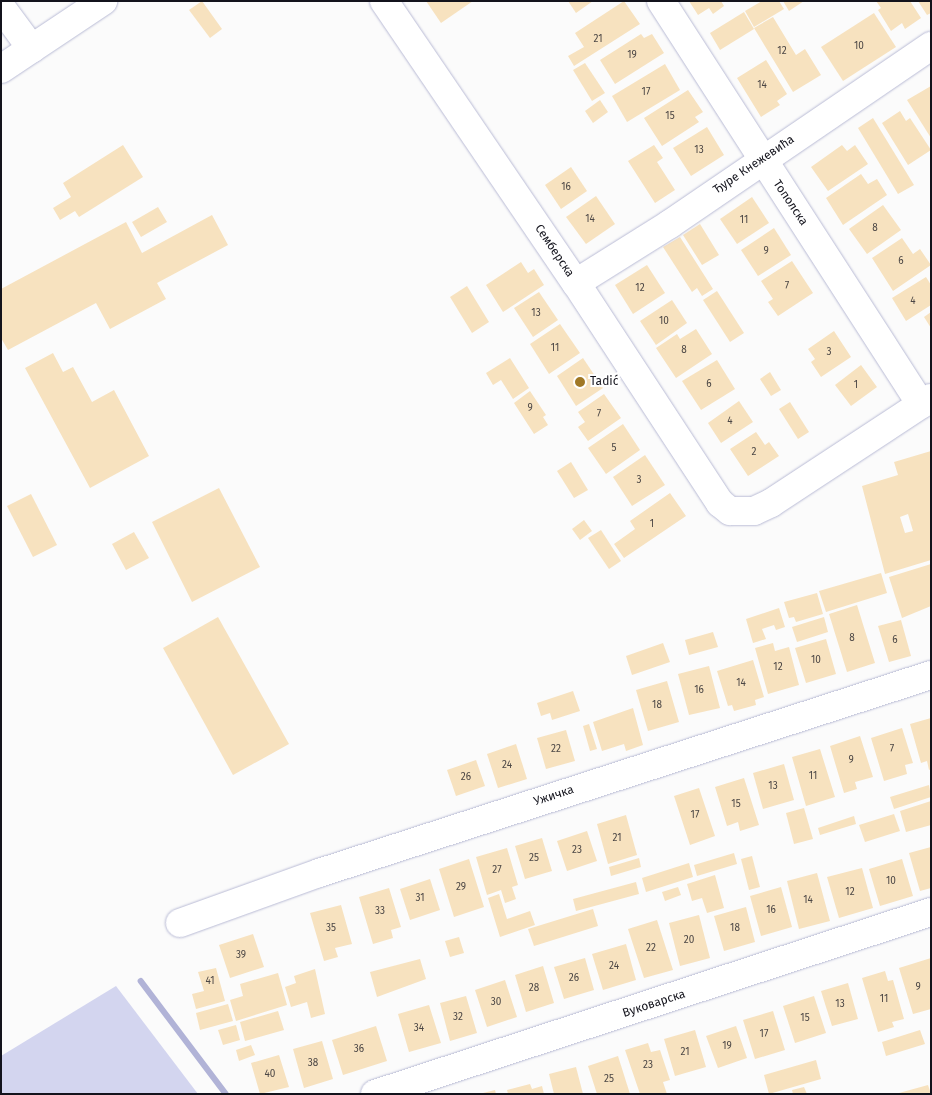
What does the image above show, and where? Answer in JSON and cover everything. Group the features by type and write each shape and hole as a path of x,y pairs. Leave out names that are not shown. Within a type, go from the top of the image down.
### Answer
{"street":[{"path":"1,69 103,1"},
{"name":"Семберска","path":"384,1 576,283 720,503 730,511 742,513 771,503 926,401"},
{"name":"Тополска","path":"661,1 761,160 926,401"},
{"path":"1,7 32,49"},
{"name":"Ђуре Кнежевића","path":"576,283 670,224 761,160 931,46"},
{"name":"Ужичка","path":"180,923 319,873 931,675"},
{"name":"Вуковарска","path":"375,1094 931,912"}],"shaded area":[{"path":"116,986 198,1094 1,1094 1,1056"}],"building":[{"path":"202,1 222,29 210,38 189,10"},
{"path":"426,1 473,1 441,23"},
{"path":"568,1 593,1 576,13"},
{"path":"624,1 640,24 574,66 568,56 584,47 575,33"},
{"path":"689,1 721,1 724,6 713,14 709,8 698,15"},
{"path":"762,1 779,1 784,9 754,27 745,11"},
{"path":"783,1 804,1 789,11"},
{"path":"876,1 910,1 921,18 905,29 902,23 891,31 878,10 881,8"},
{"path":"918,1 931,1 931,13 927,15"},
{"path":"744,12 754,29 720,50 710,33"},
{"path":"874,13 896,47 843,81 821,47"},
{"path":"773,17 796,55 805,49 821,75 793,92 754,28"},
{"path":"641,34 644,38 652,34 664,53 615,84 600,60"},
{"path":"766,60 787,94 777,101 780,105 761,117 737,78"},
{"path":"585,63 605,93 592,101 573,70"},
{"path":"665,64 680,90 627,122 612,96"},
{"path":"931,86 931,138 907,100"},
{"path":"688,90 703,112 695,117 699,122 662,146 644,118"},
{"path":"600,100 608,112 593,123 585,111"},
{"path":"900,111 906,121 910,118 931,150 908,165 882,123"},
{"path":"873,118 914,185 898,194 858,128"},
{"path":"707,127 724,155 691,176 673,148"},
{"path":"123,145 143,177 79,217 75,211 60,220 53,208 71,197 63,183"},
{"path":"654,145 663,158 657,162 675,190 655,203 628,161"},
{"path":"842,145 847,151 855,145 868,164 828,191 811,167"},
{"path":"571,167 587,191 561,209 545,185"},
{"path":"861,174 868,184 877,179 887,195 843,225 826,198"},
{"path":"596,196 615,224 586,244 566,217"},
{"path":"752,197 769,223 737,244 720,219"},
{"path":"883,205 901,230 867,254 849,229"},
{"path":"158,207 167,222 141,237 132,222"},
{"path":"212,215 228,245 157,283 166,299 110,329 96,303 8,350 1,338 1,289 126,222 142,253"},
{"path":"700,224 719,255 702,265 683,235"},
{"path":"774,228 791,255 758,276 741,250"},
{"path":"680,237 713,289 702,296 697,288 692,292 663,247"},
{"path":"902,238 913,254 920,249 931,265 893,291 872,258"},
{"path":"792,261 813,293 778,316 768,302 773,299 761,281"},
{"path":"521,262 528,273 534,269 544,285 503,312 486,285"},
{"path":"647,265 665,293 633,314 615,285"},
{"path":"926,277 931,285 931,305 906,321 892,298"},
{"path":"467,286 489,322 472,333 450,297"},
{"path":"717,291 744,333 730,342 703,300"},
{"path":"539,292 558,320 533,337 514,308"},
{"path":"672,300 687,323 656,345 640,321"},
{"path":"931,312 931,328 924,317"},
{"path":"560,324 580,353 549,374 530,344"},
{"path":"696,329 712,354 676,378 656,348 677,334 680,339"},
{"path":"834,331 851,357 821,377 811,362 815,359 808,349"},
{"path":"53,353 63,372 73,367 92,402 114,390 149,456 90,488 25,368"},
{"path":"510,358 529,388 513,399 501,380 493,385 486,373"},
{"name":"Tadić","path":"583,358 603,388 576,406 557,376"},
{"path":"717,360 735,389 701,410 682,381"},
{"path":"861,365 877,387 851,406 835,385"},
{"path":"770,372 781,390 771,396 760,379"},
{"path":"530,391 546,415 543,417 548,425 534,434 514,403"},
{"path":"604,394 621,418 588,441 578,427 585,422 578,412"},
{"path":"739,401 753,422 721,443 708,423"},
{"path":"790,402 809,432 798,439 779,409"},
{"path":"623,424 640,450 606,474 588,448"},
{"path":"756,432 765,445 769,442 779,456 748,476 730,449"},
{"path":"931,451 931,560 885,574 862,486 898,475 894,462","holes":["908,514 913,531 905,533 900,517"]},
{"path":"645,455 665,485 632,506 613,477"},
{"path":"571,462 588,490 574,498 557,471"},
{"path":"219,488 260,567 192,602 152,522"},
{"path":"670,493 686,516 624,558 614,544 635,529 630,521"},
{"path":"31,494 57,545 33,557 7,506"},
{"path":"584,520 592,531 580,540 572,529"},
{"path":"601,530 621,561 609,569 588,538"},
{"path":"134,532 149,558 126,570 112,544"},
{"path":"931,564 931,606 902,618 889,577"},
{"path":"881,573 887,593 826,612 819,591"},
{"path":"817,593 823,614 796,622 794,617 789,618 784,602"},
{"path":"857,605 875,663 847,672 829,614"},
{"path":"779,608 785,627 776,630 774,625 762,629 766,639 753,643 746,619"},
{"path":"218,617 289,744 233,775 163,648"},
{"path":"824,617 828,632 797,642 792,627"},
{"path":"901,620 911,656 889,662 878,626"},
{"path":"713,632 718,647 689,655 685,640"},
{"path":"826,639 836,674 806,683 795,648"},
{"path":"663,643 670,662 632,675 626,656"},
{"path":"773,643 775,651 789,647 799,685 768,694 755,648"},
{"path":"753,660 764,697 755,700 756,705 734,711 732,705 728,706 717,671"},
{"path":"709,666 720,708 689,715 678,674"},
{"path":"667,681 679,722 648,731 636,690"},
{"path":"573,691 580,711 552,720 550,713 541,716 537,703"},
{"path":"633,708 643,745 626,751 624,744 602,751 593,722"},
{"path":"931,718 931,769 929,770 927,761 921,763 910,724"},
{"path":"589,724 597,749 590,751 583,726"},
{"path":"902,728 913,763 905,765 907,774 884,781 871,738"},
{"path":"566,730 575,761 546,769 537,738"},
{"path":"860,736 873,777 855,782 857,789 844,793 830,746"},
{"path":"516,744 527,779 498,788 487,754"},
{"path":"820,749 835,797 806,806 792,757"},
{"path":"476,760 485,786 456,796 447,770"},
{"path":"784,764 794,800 763,809 753,773"},
{"path":"744,778 759,825 740,831 738,822 727,826 715,787"},
{"path":"929,785 931,797 894,809 890,797"},
{"path":"699,788 715,836 690,845 674,796"},
{"path":"931,801 931,825 906,832 900,811"},
{"path":"804,808 813,839 794,844 786,813"},
{"path":"894,814 900,831 865,842 859,825"},
{"path":"626,815 637,855 608,864 597,824"},
{"path":"854,816 856,824 820,835 818,828"},
{"path":"587,831 597,861 567,871 557,841"},
{"path":"542,838 552,871 525,879 515,846"},
{"path":"931,847 931,888 920,891 909,853"},
{"path":"507,848 518,885 512,887 516,899 505,903 501,890 487,895 476,857"},
{"path":"734,853 737,864 697,876 694,865"},
{"path":"752,856 760,887 749,890 741,859"},
{"path":"639,858 641,867 611,876 609,867"},
{"path":"469,859 484,907 454,917 439,869"},
{"path":"902,859 913,896 880,906 869,869"},
{"path":"689,863 693,877 646,892 642,878"},
{"path":"862,868 873,908 839,918 827,877"},
{"path":"817,873 830,921 799,929 787,881"},
{"path":"715,875 724,908 707,913 702,898 692,901 687,884"},
{"path":"430,879 440,910 410,920 400,889"},
{"path":"636,882 639,894 576,911 573,899"},
{"path":"678,887 681,895 665,901 662,892"},
{"path":"781,887 792,927 761,936 750,896"},
{"path":"389,888 401,927 391,930 393,938 373,944 359,897"},
{"path":"499,894 507,919 530,911 535,925 500,937 488,898"},
{"path":"341,905 352,944 335,948 338,957 324,961 310,913"},
{"path":"746,907 755,942 724,951 714,916"},
{"path":"593,909 598,926 534,946 528,929"},
{"path":"699,915 710,958 680,966 669,923"},
{"path":"657,920 673,970 644,978 628,929"},
{"path":"253,934 264,967 230,978 219,945"},
{"path":"459,937 464,953 450,957 445,941"},
{"path":"626,944 636,980 603,990 592,954"},
{"path":"585,958 594,990 564,999 554,967"},
{"path":"931,958 931,1009 913,1014 899,968"},
{"path":"420,959 426,979 377,997 370,972"},
{"path":"543,966 554,1003 526,1012 515,975"},
{"path":"216,968 225,1001 196,1009 192,994 204,991 198,972"},
{"path":"315,969 325,1014 311,1018 307,1002 291,1007 285,987 296,983 294,976"},
{"path":"885,971 888,981 893,980 904,1019 892,1022 894,1027 878,1032 862,978"},
{"path":"278,973 287,1005 236,1021 230,1000 243,996 240,984"},
{"path":"505,980 517,1017 487,1027 475,990"},
{"path":"848,983 858,1019 832,1026 821,991"},
{"path":"466,996 477,1033 450,1041 440,1003"},
{"path":"814,996 826,1033 795,1043 783,1006"},
{"path":"228,1004 233,1021 200,1030 196,1013"},
{"path":"429,1005 441,1043 409,1052 398,1014"},
{"path":"278,1011 284,1030 245,1041 240,1022"},
{"path":"773,1011 785,1050 755,1059 743,1020"},
{"path":"236,1025 240,1040 223,1045 218,1030"},
{"path":"376,1026 387,1061 343,1075 332,1040"},
{"path":"736,1026 747,1058 718,1068 706,1036"},
{"path":"695,1030 706,1067 675,1076 664,1039"},
{"path":"920,1030 925,1044 886,1056 882,1042"},
{"path":"322,1041 333,1079 304,1088 293,1049"},
{"path":"648,1043 651,1052 660,1050 670,1080 663,1082 667,1094 640,1094 625,1050"},
{"path":"251,1045 255,1055 239,1061 236,1050"},
{"path":"279,1055 289,1087 260,1094 251,1063"},
{"path":"618,1056 630,1094 597,1094 588,1066"},
{"path":"816,1060 821,1079 769,1094 764,1075"},
{"path":"576,1067 583,1094 554,1094 549,1074"},
{"path":"530,1084 532,1089 542,1086 544,1094 508,1094 507,1090"},
{"path":"928,1085 931,1094 899,1094 899,1093"},
{"path":"804,1087 807,1094 793,1094 792,1090"},
{"path":"495,1090 496,1094 483,1094 483,1093"}],"waterway":[{"path":"141,981 226,1094"}],"place":[{"name":"Tadić","path":"580,382"}]}
